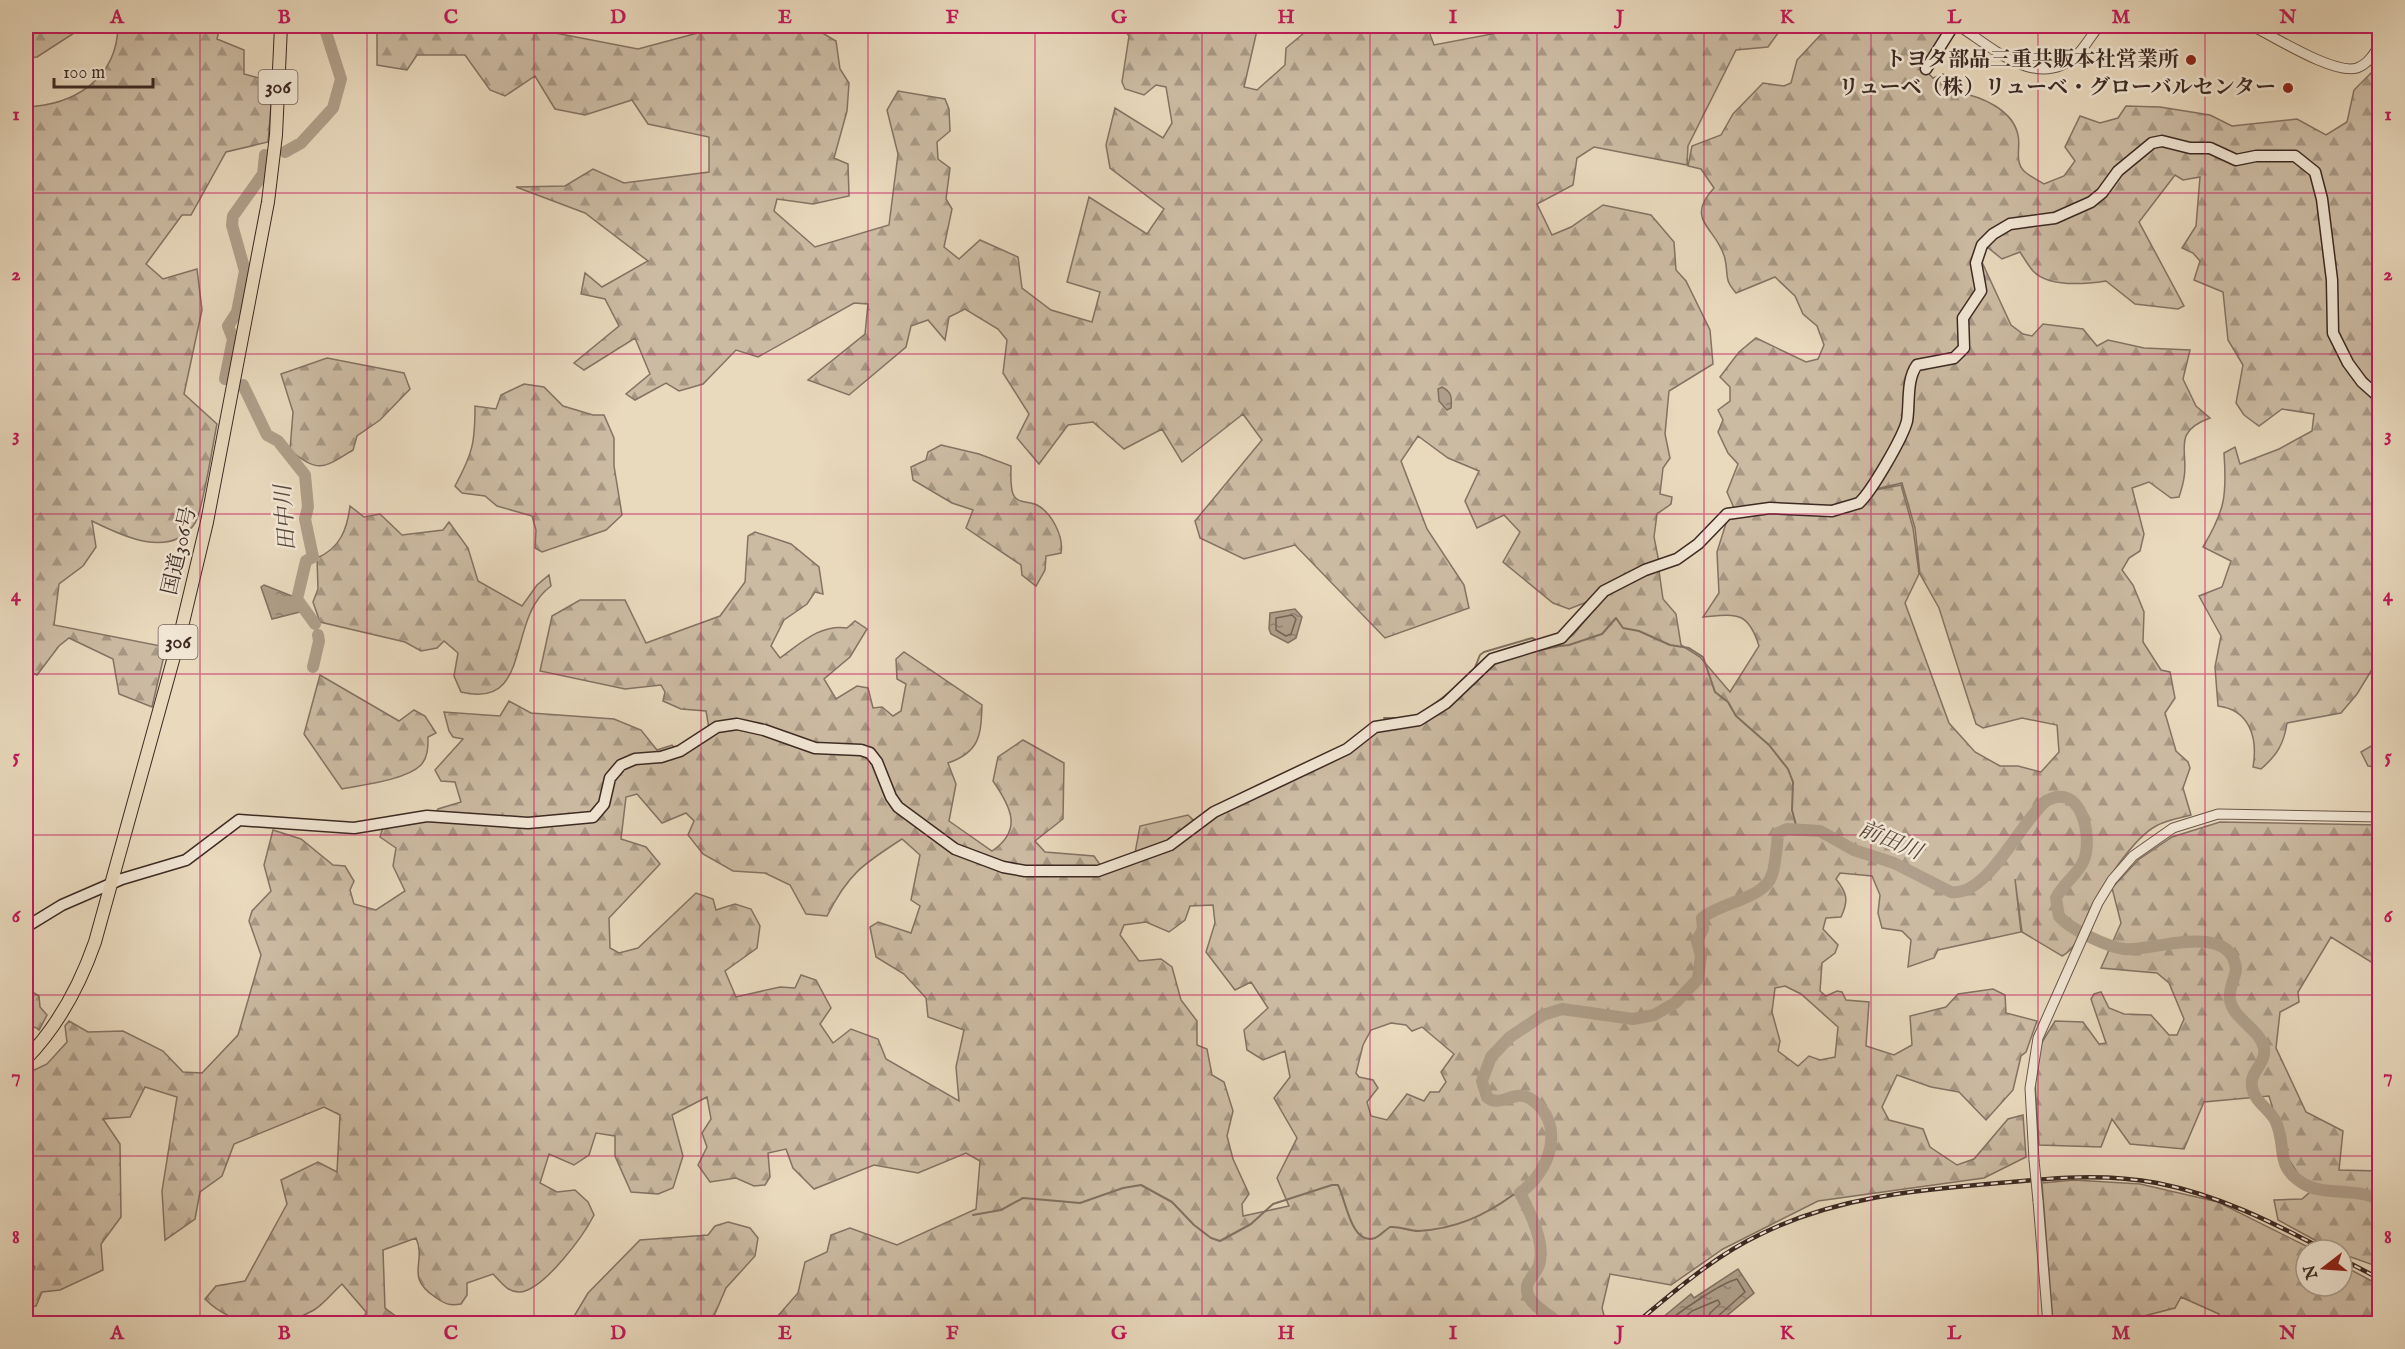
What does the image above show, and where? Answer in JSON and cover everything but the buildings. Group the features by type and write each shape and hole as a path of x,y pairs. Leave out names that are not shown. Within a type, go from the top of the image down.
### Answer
{"highway":[{"name":"国道306号","path":"26,1059 51,1029 78,985 95,942 195,575 259,259 276,135 281,26"}],"main road":[{"path":"1926,69 1953,26"},
{"path":"26,927 62,905 112,884 186,860 239,820 354,828 427,816 528,823 593,817 606,800 612,774 621,765 635,759 661,757 680,751 699,741 706,732 730,724 764,730 815,748 861,750 870,753 877,762 891,797 905,813 947,846 1003,867 1034,872 1089,872 1139,858 1170,845 1219,809 1347,749 1375,727 1419,720 1446,703 1492,659 1561,638 1604,591 1644,570 1670,563 1686,554 1727,514 1770,508 1832,511 1859,502 1903,434 1912,372 1917,365 1954,358 1964,348 1963,318 1981,291 1975,267 1982,245 1993,234 2010,224 2055,218 2091,202 2102,193 2118,171 2146,147 2157,141 2174,142 2190,148 2210,148 2236,160 2256,156 2295,156 2315,172 2322,199 2331,273 2333,333 2348,363 2362,382 2379,398"}],"street":[{"path":"1959,26 2014,62 2043,69 2060,66 2073,58 2098,26"},
{"path":"2252,26 2340,69 2360,66 2371,58 2379,44"},
{"path":"2048,1323 2034,1160 2030,1088 2033,1057 2044,1021 2105,890 2133,856 2158,836 2185,823 2232,813 2379,818"}],"green space":[{"path":"26,26 85,26 37,57 26,58"},
{"path":"118,26 220,26 217,39 244,50 244,74 273,82 268,142 226,152 191,215 182,215 146,264 163,279 197,269 202,310 184,394 217,424 198,516 185,534 160,543 131,538 92,521 96,547 83,566 59,584 54,625 166,647 152,707 119,694 113,659 69,638 59,646 37,675 26,670 26,107 60,101 90,86 110,61 116,45"},
{"path":"377,26 519,26 638,49 705,31 708,26 823,26 824,34 836,41 840,69 849,83 847,111 834,158 848,164 849,196 813,204 777,199 774,211 815,247 889,225 898,154 887,110 898,91 945,99 949,109 950,131 937,142 938,159 950,168 946,199 952,209 944,247 959,259 980,240 1018,257 1022,288 1051,310 1092,322 1100,292 1067,282 1089,197 1147,234 1164,209 1110,168 1106,145 1115,108 1163,138 1172,123 1166,87 1156,85 1144,95 1125,89 1122,82 1129,36 1121,26 1258,26 1244,87 1257,90 1285,65 1286,48 1304,33 1304,26 1344,26 1346,28 1427,26 1434,45 1534,26 1783,26 1768,47 1736,50 1688,146 1687,165 1594,147 1577,158 1573,185 1537,204 1552,235 1571,227 1603,205 1651,215 1674,242 1676,270 1686,281 1710,330 1713,364 1669,391 1665,434 1670,458 1663,468 1660,494 1672,497 1671,504 1657,514 1654,537 1659,562 1587,602 1569,609 1553,603 1503,562 1520,532 1504,515 1477,528 1465,501 1479,471 1448,458 1418,436 1401,461 1427,529 1464,585 1469,608 1385,638 1295,545 1244,559 1200,538 1195,521 1262,440 1243,414 1182,462 1162,429 1124,449 1093,422 1068,425 1039,464 1017,438 1029,414 1003,373 1007,340 998,329 965,309 949,317 945,340 928,320 911,326 906,347 849,395 808,380 865,334 868,304 854,303 758,357 736,350 703,384 679,391 666,383 635,400 626,394 650,374 635,338 584,370 574,363 619,326 605,299 581,294 585,273 602,287 648,261 585,213 516,187 565,186 593,169 624,183 709,172 709,137 648,124 632,100 585,115 555,109 535,76 505,96 490,90 465,55 417,55 407,70 377,65"},
{"path":"1829,26 1949,26 1924,69 1933,78 1943,74 1959,80 1959,93 1986,101 2010,118 2019,139 2018,158 2021,167 2028,175 2044,184 2064,176 2075,161 2065,147 2080,116 2100,123 2118,118 2126,106 2160,107 2210,115 2232,126 2297,119 2326,135 2347,122 2354,90 2379,65 2380,341 2373,355 2380,365 2379,658 2357,694 2341,713 2287,723 2279,749 2261,769 2253,767 2253,736 2244,719 2238,713 2218,706 2215,667 2221,636 2199,596 2222,587 2231,561 2203,547 2216,523 2223,502 2224,453 2235,447 2240,464 2279,449 2312,431 2314,414 2282,409 2259,426 2244,415 2236,403 2243,365 2228,340 2223,292 2194,280 2200,261 2193,253 2182,248 2196,226 2200,177 2183,180 2175,175 2139,222 2184,306 2178,309 2135,304 2106,281 2068,284 2048,280 2033,271 2020,252 2002,259 1987,247 1981,260 2011,325 2023,334 2032,336 2043,324 2083,329 2097,346 2108,340 2144,348 2190,350 2183,379 2196,406 2210,418 2190,429 2186,436 2184,478 2179,497 2171,498 2149,482 2132,488 2144,534 2140,551 2129,558 2122,570 2133,585 2144,612 2143,642 2161,670 2170,672 2175,698 2165,713 2176,751 2188,762 2190,768 2183,788 2191,815 2160,824 2137,841 2118,864 2102,889 2076,942 2062,956 2022,932 2015,879 2021,932 1938,950 1934,958 1908,967 1911,940 1902,931 1882,928 1878,913 1880,895 1872,876 1840,873 1836,879 1845,893 1845,906 1841,917 1826,918 1823,929 1838,945 1835,953 1822,963 1820,991 1826,996 1837,991 1842,992 1846,1000 1869,1002 1866,1046 1894,1055 1912,1045 1910,1016 1946,1007 1958,994 1993,989 2005,995 2006,1013 2037,1021 2026,1052 2021,1056 2013,1090 1986,1120 1959,1092 1931,1087 1897,1075 1882,1107 1889,1120 1923,1129 1930,1147 1957,1165 1974,1159 2008,1119 2023,1115 2026,1157 1984,1178 1818,1201 1723,1249 1671,1285 1610,1274 1602,1308 1606,1323 775,1323 776,1318 798,1293 805,1262 827,1252 831,1235 850,1228 897,1245 976,1209 980,1161 966,1153 918,1173 874,1165 814,1189 793,1168 786,1149 768,1153 770,1177 765,1185 754,1186 736,1178 710,1182 698,1165 707,1147 702,1133 711,1119 707,1097 672,1115 683,1156 673,1188 658,1194 631,1192 615,1156 615,1136 596,1133 589,1155 574,1165 549,1154 540,1183 557,1192 575,1190 588,1202 594,1215 582,1235 562,1260 530,1289 520,1292 512,1291 493,1274 467,1283 467,1295 461,1304 444,1303 420,1282 418,1276 419,1247 416,1238 383,1250 385,1308 405,1323 362,1323 366,1312 342,1284 318,1307 300,1317 286,1321 257,1323 229,1316 205,1299 216,1286 245,1281 287,1204 281,1180 318,1162 337,1172 340,1115 324,1107 234,1144 222,1176 200,1192 195,1219 165,1240 162,1191 177,1097 145,1087 130,1117 103,1119 120,1144 121,1217 101,1244 103,1270 60,1290 42,1292 36,1306 26,1307 26,1290 35,1267 26,1258 26,1074 47,1064 67,1042 65,1026 69,1021 88,1032 123,1031 163,1051 183,1072 202,1073 238,1035 261,955 249,921 252,911 271,891 264,865 273,830 301,839 333,865 345,866 354,881 350,890 354,904 376,910 405,891 393,866 396,848 380,837 383,827 433,818 438,809 461,802 455,782 441,781 435,770 463,739 453,737 444,712 500,716 509,701 531,713 614,719 641,730 657,750 672,745 681,754 710,734 706,711 681,709 663,701 665,692 661,685 625,689 540,671 552,616 580,600 625,600 646,643 720,616 745,582 748,536 755,532 791,544 819,567 823,594 815,592 807,604 784,620 771,646 780,658 819,632 847,628 855,621 867,629 850,657 824,679 836,699 857,686 868,688 873,708 882,707 893,716 901,711 906,684 897,679 896,659 904,652 982,705 981,725 973,748 959,759 948,763 956,784 949,821 992,851 1002,843 1011,826 1009,809 993,781 998,757 1023,740 1064,763 1063,819 1035,841 1045,852 1094,856 1105,872 1133,864 1140,826 1188,815 1200,826 1222,812 1387,727 1416,725 1441,713 1491,666 1509,657 1556,647 1573,635 1611,590 1637,576 1659,571 1663,599 1676,614 1681,645 1700,657 1730,692 1759,646 1750,626 1740,617 1725,615 1703,617 1719,593 1717,552 1727,520 1758,512 1858,508 1876,490 1901,485 1913,528 1919,574 1905,603 1949,723 1975,752 2000,766 2018,766 2041,772 2059,752 2057,725 2022,718 1983,728 1976,724 1939,608 1920,574 1915,528 1902,483 1876,489 1838,507 1734,508 1727,492 1738,464 1728,453 1718,432 1723,420 1718,410 1730,401 1730,387 1720,377 1739,352 1756,338 1806,362 1818,359 1824,345 1817,326 1803,314 1795,296 1775,277 1736,293 1732,288 1721,248 1702,217 1705,199 1714,188 1701,169 1688,166 1692,146 1721,135 1733,114 1763,83 1784,86 1791,83 1797,60","holes":["637,794 662,823 686,813 694,821 688,835 703,854 733,871 765,873 790,885 806,914 827,916 842,890 858,871 902,839 920,855 911,900 920,906 911,933 878,922 870,927 876,957 904,974 926,998 928,1017 964,1030 956,1067 959,1101 886,1059 878,1039 851,1029 833,1043 820,1024 831,1008 816,980 801,975 795,988 780,987 736,997 725,971 757,948 760,926 751,909 735,904 716,910 713,899 696,893 638,948 619,953 610,948 609,918 660,864 646,847 621,839 626,797","1213,905 1215,923 1206,952 1235,990 1251,982 1268,1008 1244,1030 1247,1050 1263,1060 1285,1051 1290,1077 1274,1098 1297,1138 1277,1178 1289,1206 1243,1216 1242,1204 1249,1194 1233,1159 1227,1136 1233,1111 1224,1082 1212,1075 1207,1049 1197,1045 1197,1021 1181,1000 1172,967 1161,959 1139,961 1120,935 1124,925 1146,922 1169,932 1185,920 1190,906","1785,986 1801,994 1838,1027 1835,1057 1820,1060 1809,1056 1798,1066 1778,1051 1780,1041 1772,1012 1775,988","1391,1023 1406,1025 1412,1031 1422,1027 1454,1054 1441,1072 1446,1082 1439,1092 1430,1092 1424,1101 1407,1094 1387,1120 1371,1116 1367,1102 1378,1088 1373,1080 1359,1077 1356,1073 1363,1045 1371,1030"]},
{"path":"327,358 404,373 410,389 380,420 357,436 353,450 321,466 308,463 290,450 293,412 281,374"},
{"path":"524,384 544,387 563,406 593,415 604,415 614,438 614,466 622,515 606,530 542,552 535,548 536,530 532,516 497,506 485,496 462,493 455,486 472,447 475,406 496,409 501,395"},
{"path":"941,445 979,454 1011,466 1011,487 1015,497 1020,501 1037,505 1052,519 1061,540 1061,553 1046,556 1045,570 1036,586 1022,575 1021,565 966,528 973,510 952,503 913,480 911,467 926,460 928,452"},
{"path":"350,506 364,517 380,514 402,535 443,530 449,522 468,548 478,581 522,606 537,585 549,575 551,586 537,601 528,619 509,675 499,688 484,694 461,692 454,676 458,653 444,641 437,648 421,651 405,642 320,622 313,602 318,589 317,558 331,549 341,537 347,523"},
{"path":"320,675 399,721 414,710 425,716 436,733 428,737 428,748 421,765 405,775 342,789 304,734"},
{"path":"2379,736 2379,767 2368,766 2361,752 2373,745"},
{"path":"2220,822 2379,825 2379,967 2331,937 2298,992 2299,1002 2280,1012 2276,1048 2306,1112 2343,1131 2339,1170 2379,1171 2379,1267 2354,1258 2354,1238 2311,1238 2278,1220 2274,1200 2302,1199 2310,1192 2287,1157 2269,1096 2204,1102 2184,1149 2130,1144 2112,1119 2101,1147 2039,1145 2035,1084 2039,1047 2055,1021 2083,1022 2099,1044 2106,1043 2091,999 2094,994 2101,992 2109,1008 2124,1014 2151,1015 2169,1035 2177,1035 2184,1019 2169,983 2157,973 2101,968 2121,923 2112,888 2138,860 2172,837"},
{"path":"26,981 29,990 39,996 40,1007 47,1015 39,1030 35,1027 26,1031"},
{"path":"2074,1180 2140,1184 2218,1202 2294,1240 2294,1298 2354,1298 2354,1271 2379,1285 2379,1323 2217,1323 2219,1314 2181,1297 2175,1308 2144,1316 2136,1323 2053,1323 2042,1183"},
{"path":"728,1222 750,1228 758,1238 755,1256 726,1288 711,1323 570,1323 588,1293 640,1240 708,1235 715,1226"}],"water":[{"path":"1442,387 1450,393 1451,408 1447,410 1439,401 1438,389"},
{"path":"264,585 297,598 300,612 272,619 261,587"},
{"path":"1295,609 1302,617 1296,638 1288,643 1271,634 1270,613"},
{"path":"1738,1269 1754,1293 1718,1323 1656,1323 1691,1294 1694,1298"}],"waterway":[{"name":"田中川","path":"285,152 301,143 333,108 341,79 324,26"},
{"name":"田中川","path":"225,379 233,339 228,326 237,312 245,271 232,225 233,216 263,174 265,155"},
{"name":"田中川","path":"243,385 267,435 278,441 305,475 308,507 305,519 313,557 306,561 297,599 315,624"},
{"path":"1543,648 1569,645 1602,634 1616,618 1623,628 1639,631 1670,645 1689,648 1703,657 1715,692 1728,702 1736,716 1769,745 1788,769 1793,782 1792,810 1797,829"},
{"name":"田中川","path":"313,667 319,641 318,635"},
{"path":"1474,670 1480,655 1484,652 1532,638 1538,641"},
{"path":"1433,705 1450,692"},
{"path":"1384,718 1396,718"},
{"name":"前田川","path":"1559,1324 1534,1304 1528,1295 1527,1286 1541,1257 1536,1228 1520,1193 1531,1184 1546,1161 1550,1148 1549,1121 1542,1109 1525,1096 1497,1101 1487,1097 1482,1081 1491,1057 1510,1037 1543,1015 1562,1009 1633,1019 1654,1015 1675,1003 1698,979 1701,956 1697,941 1703,929 1702,918 1751,895 1767,883 1772,875 1778,833 1787,829 1820,831 1854,850 1894,863 1951,892 1965,890 1978,883 2003,856 2046,801 2058,797 2068,798 2082,814 2087,838 2084,860 2056,898 2059,916 2080,932 2117,948 2136,949 2205,942 2220,946 2231,954 2236,969 2230,992 2232,1007 2262,1041 2264,1048 2263,1058 2253,1077 2253,1092 2275,1120 2288,1170 2294,1177 2313,1188 2361,1194 2380,1201"},
{"path":"973,1215 1001,1210 1023,1198 1080,1203 1123,1188 1141,1185 1172,1202 1194,1225 1211,1238 1220,1241 1251,1224 1273,1204 1338,1185 1350,1220 1360,1235 1367,1239 1375,1238 1390,1227 1418,1231 1457,1224 1480,1215 1520,1193"}],"railway":[{"path":"1635,1324 1711,1263 1761,1234 1818,1211 1907,1192 2038,1179 2078,1177 2137,1180 2201,1194 2264,1219 2301,1238"},
{"path":"2354,1265 2380,1279"}],"place":[{"name":"トヨタ部品三重共販本社営業所","path":"2191,60"},
{"name":"リューベ（株）リューベ・グローバルセンター","path":"2288,88"}]}
